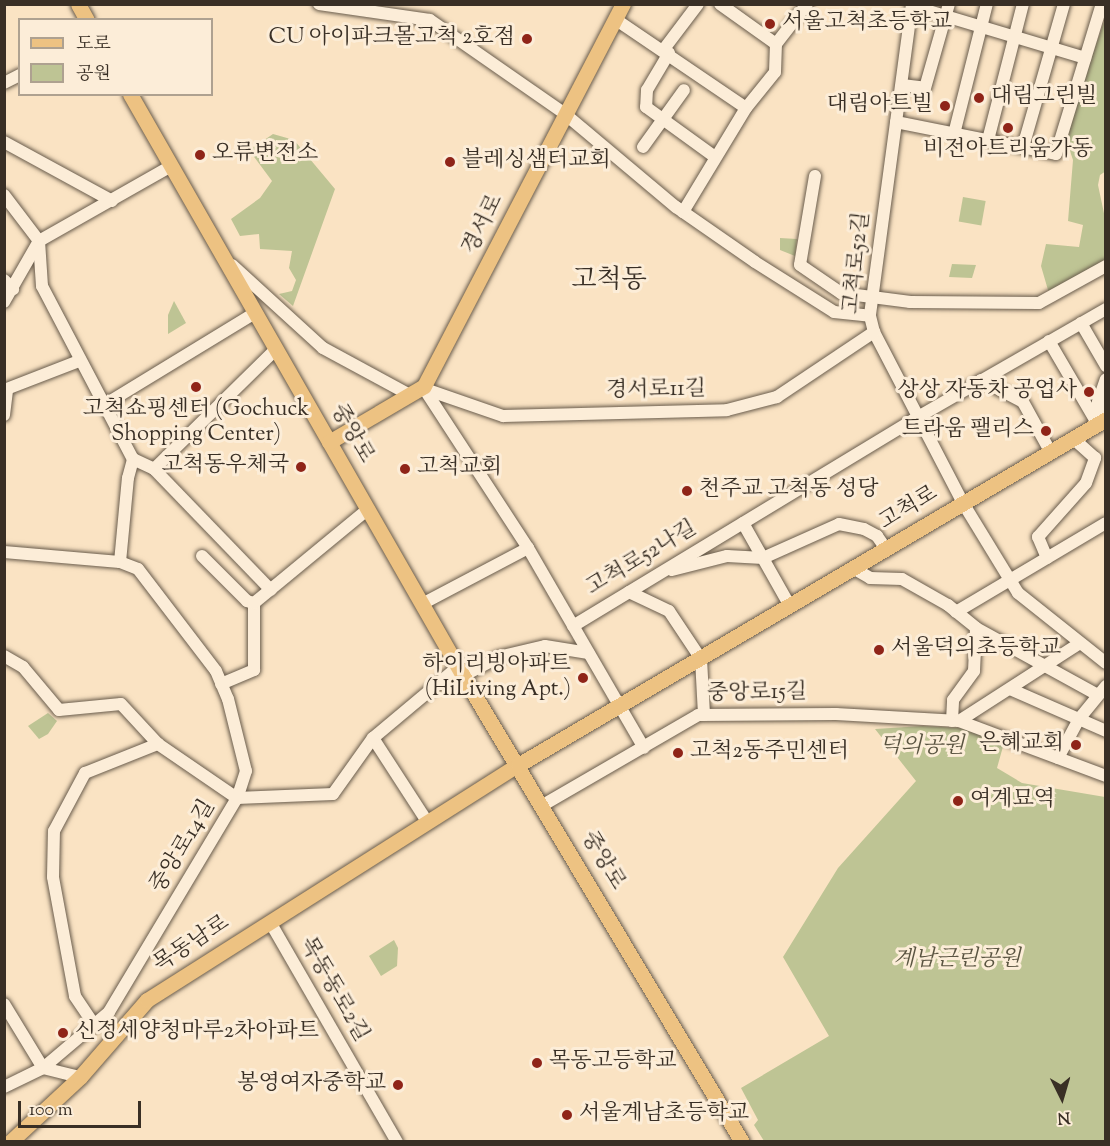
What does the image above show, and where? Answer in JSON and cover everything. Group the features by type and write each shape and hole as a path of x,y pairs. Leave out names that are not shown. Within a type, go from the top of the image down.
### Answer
{"main road":[{"path":"78,4 86,18"},
{"name":"경서로","path":"419,390 477,292 565,114 623,4"},
{"name":"중앙로","path":"131,96 461,671 742,1142"},
{"path":"329,442 419,390"},
{"name":"고척로","path":"518,765 1102,421"},
{"name":"목동남로","path":"10,1142 80,1077 147,1000 273,928 518,765"}],"street":[{"path":"319,4 430,20 565,114 682,212 834,312 870,316"},
{"path":"698,4 666,51 644,99 646,106 715,157"},
{"path":"720,4 776,44"},
{"path":"682,212 746,108 775,72 776,44 807,4"},
{"path":"954,134 987,4"},
{"path":"988,140 1023,4"},
{"path":"1023,147 1064,4"},
{"path":"896,122 1056,154 1102,4"},
{"name":"고척로52길","path":"1085,58 980,27 947,10 912,5 870,316 874,332 963,503 1018,593 1106,663"},
{"path":"902,85 925,88 947,10"},
{"path":"615,19 666,51 746,108"},
{"path":"4,83 18,76"},
{"path":"643,147 684,90"},
{"path":"4,142 112,201"},
{"path":"4,302 9,285 39,241 171,166"},
{"path":"815,176 800,265 841,293 910,303 1039,303 1106,266"},
{"path":"4,195 39,241 42,286 79,361 133,459 120,562"},
{"path":"224,258 323,348 419,390 528,548 644,748"},
{"name":"고척로52나길","path":"573,626 918,417 1106,309"},
{"path":"104,405 255,313"},
{"path":"1081,323 1106,366"},
{"name":"경서로11길","path":"419,390 503,416 727,410 777,397 874,332"},
{"path":"1049,341 1102,421"},
{"path":"154,469 276,349"},
{"path":"4,415 6,389 79,361"},
{"path":"1102,421 1098,402 1106,379"},
{"path":"981,380 1023,402 1050,451"},
{"path":"1047,558 1038,537 1086,483 1095,458 1073,438"},
{"path":"133,459 154,469 271,590"},
{"path":"254,603 368,510"},
{"path":"743,523 790,606"},
{"path":"956,612 1106,523"},
{"path":"658,574 727,556 763,558 839,524 864,529 877,536 886,549"},
{"path":"422,604 528,548"},
{"path":"4,552 120,562 144,574 216,671 246,771 237,798 158,744 121,704 59,710 22,668 4,656"},
{"path":"202,555 247,601 254,603"},
{"path":"853,568 870,578 902,579 956,612 976,628 1043,667 1102,690 1079,719 1058,758"},
{"path":"629,592 669,610 701,659 704,715"},
{"path":"221,684 254,670 254,603"},
{"path":"976,628 974,671 953,700 956,721 1080,643"},
{"name":"중앙로14길","path":"4,1088 43,1068 109,1012 237,798 333,794 373,738 461,671 498,657 545,646 588,653"},
{"path":"1010,689 1106,731"},
{"name":"중앙로15길","path":"543,806 698,715 836,714 956,721 1106,776"},
{"path":"373,738 428,823"},
{"path":"95,1026 75,996 53,878 54,831 85,773 158,744"},
{"path":"273,928 285,962"},
{"name":"목동동로2길","path":"273,928 396,1142"},
{"path":"4,1004 43,1068 80,1077"}],"green space":[{"path":"1105,19 1106,171 1100,175 1098,185 1105,218 1105,266 1055,295 1048,290 1041,266 1046,244 1079,247 1083,225 1068,221 1073,160 1067,142 1076,102"},
{"path":"273,134 294,140 335,189 293,306 279,294 292,291 296,280 289,268 292,251 260,249 259,234 240,236 231,219 260,198 272,181 246,146 254,147"},
{"path":"963,197 986,201 981,226 959,222"},
{"path":"780,238 797,239 795,256 780,250"},
{"path":"952,264 976,265 972,278 949,277"},
{"path":"174,301 186,323 168,334 168,315"},
{"path":"48,713 57,721 48,734 39,739 28,726"},
{"name":"계남근린공원","path":"922,726 960,728 1004,743 997,768 1022,783 1105,797 1105,1141 764,1141 754,1125 758,1120 741,1088 829,1036 783,957 838,868 916,781 875,729"},
{"path":"394,940 398,948 397,966 381,976 369,956"}],"place":[{"name":"서울고척초등학교","path":"770,24"},
{"name":"CU 아이파크몰고척 2호점","path":"527,39"},
{"name":"대림그린빌","path":"979,98"},
{"name":"대림아트빌","path":"945,106"},
{"name":"비전아트리움가동","path":"1008,128"},
{"name":"오류변전소","path":"200,155"},
{"name":"블레싱샘터교회","path":"450,162"},
{"name":"고척쇼핑센터 (Gochuck Shopping Center)","path":"196,387"},
{"name":"상상 자동차 공업사","path":"1089,392"},
{"name":"트라움 팰리스","path":"1046,431"},
{"name":"고척동우체국","path":"301,467"},
{"name":"고척교회","path":"405,469"},
{"name":"천주교 고척동 성당","path":"687,491"},
{"name":"서울덕의초등학교","path":"879,650"},
{"name":"하이리빙아파트 (HiLiving Apt.)","path":"583,678"},
{"name":"은혜교회","path":"1076,745"},
{"name":"고척2동주민센터","path":"678,753"},
{"name":"여계묘역","path":"958,801"},
{"name":"신정세양청마루2차아파트","path":"63,1033"},
{"name":"목동고등학교","path":"537,1063"},
{"name":"봉영여자중학교","path":"398,1085"},
{"name":"서울계남초등학교","path":"567,1115"}],"district":[{"name":"고척동","path":"609,281"}],"park label":[{"name":"덕의공원","path":"922,748"}]}
